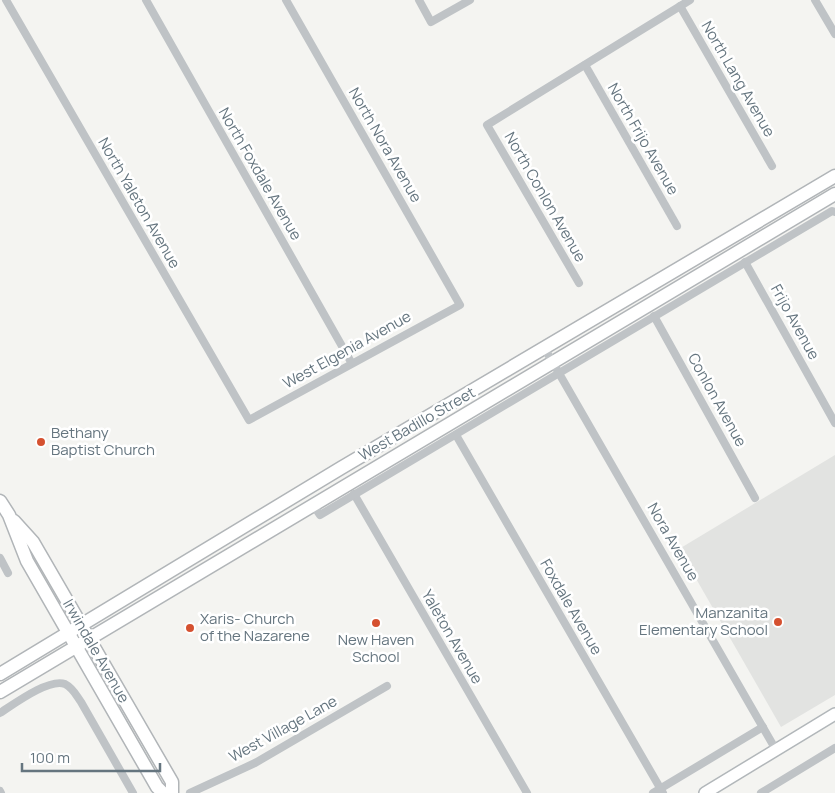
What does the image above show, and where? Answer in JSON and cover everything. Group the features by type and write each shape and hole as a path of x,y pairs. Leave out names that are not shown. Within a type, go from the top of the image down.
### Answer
{"main road":[{"name":"West Badillo Street","path":"0,674 341,468 835,176"},
{"name":"West Badillo Street","path":"0,692 835,194"},
{"name":"Irwindale Avenue","path":"0,501 9,516 27,561 157,788 163,793"},
{"name":"Irwindale Avenue","path":"9,516 33,542 172,782 172,793"},
{"path":"704,793 835,714"}],"street":[{"name":"North Yaleton Avenue","path":"6,0 248,420"},
{"name":"North Foxdale Avenue","path":"146,0 351,362"},
{"name":"North Nora Avenue","path":"286,0 460,305"},
{"path":"419,0 431,22 470,0"},
{"path":"585,65 690,0"},
{"path":"815,0 835,34"},
{"name":"North Lang Avenue","path":"680,6 772,166"},
{"name":"North Conlon Avenue","path":"579,283 487,124 585,65"},
{"name":"North Frijo Avenue","path":"585,65 677,226"},
{"path":"314,506 320,516 745,262 832,211 835,212"},
{"name":"Frijo Avenue","path":"745,262 835,423"},
{"name":"West Elgenia Avenue","path":"248,420 351,362 460,305"},
{"name":"Conlon Avenue","path":"654,316 755,498"},
{"name":"Nora Avenue","path":"545,349 776,750"},
{"name":"Foxdale Avenue","path":"456,435 659,792"},
{"name":"Yaleton Avenue","path":"354,494 527,793"},
{"path":"0,558 8,573"},
{"path":"0,713 40,688 54,683 63,684 72,689 133,793"},
{"name":"West Village Lane","path":"190,793 255,763 387,686"},
{"path":"659,792 763,727"},
{"path":"761,793 835,748"}],"shaded area":[{"name":"Manzanita Elementary School","path":"835,455 835,695 781,727 679,549"}],"place":[{"name":"Bethany Baptist Church","path":"41,442"},
{"name":"Manzanita Elementary School","path":"778,622"},
{"name":"New Haven School","path":"376,623"},
{"name":"Xaris- Church of the Nazarene","path":"190,628"}]}
